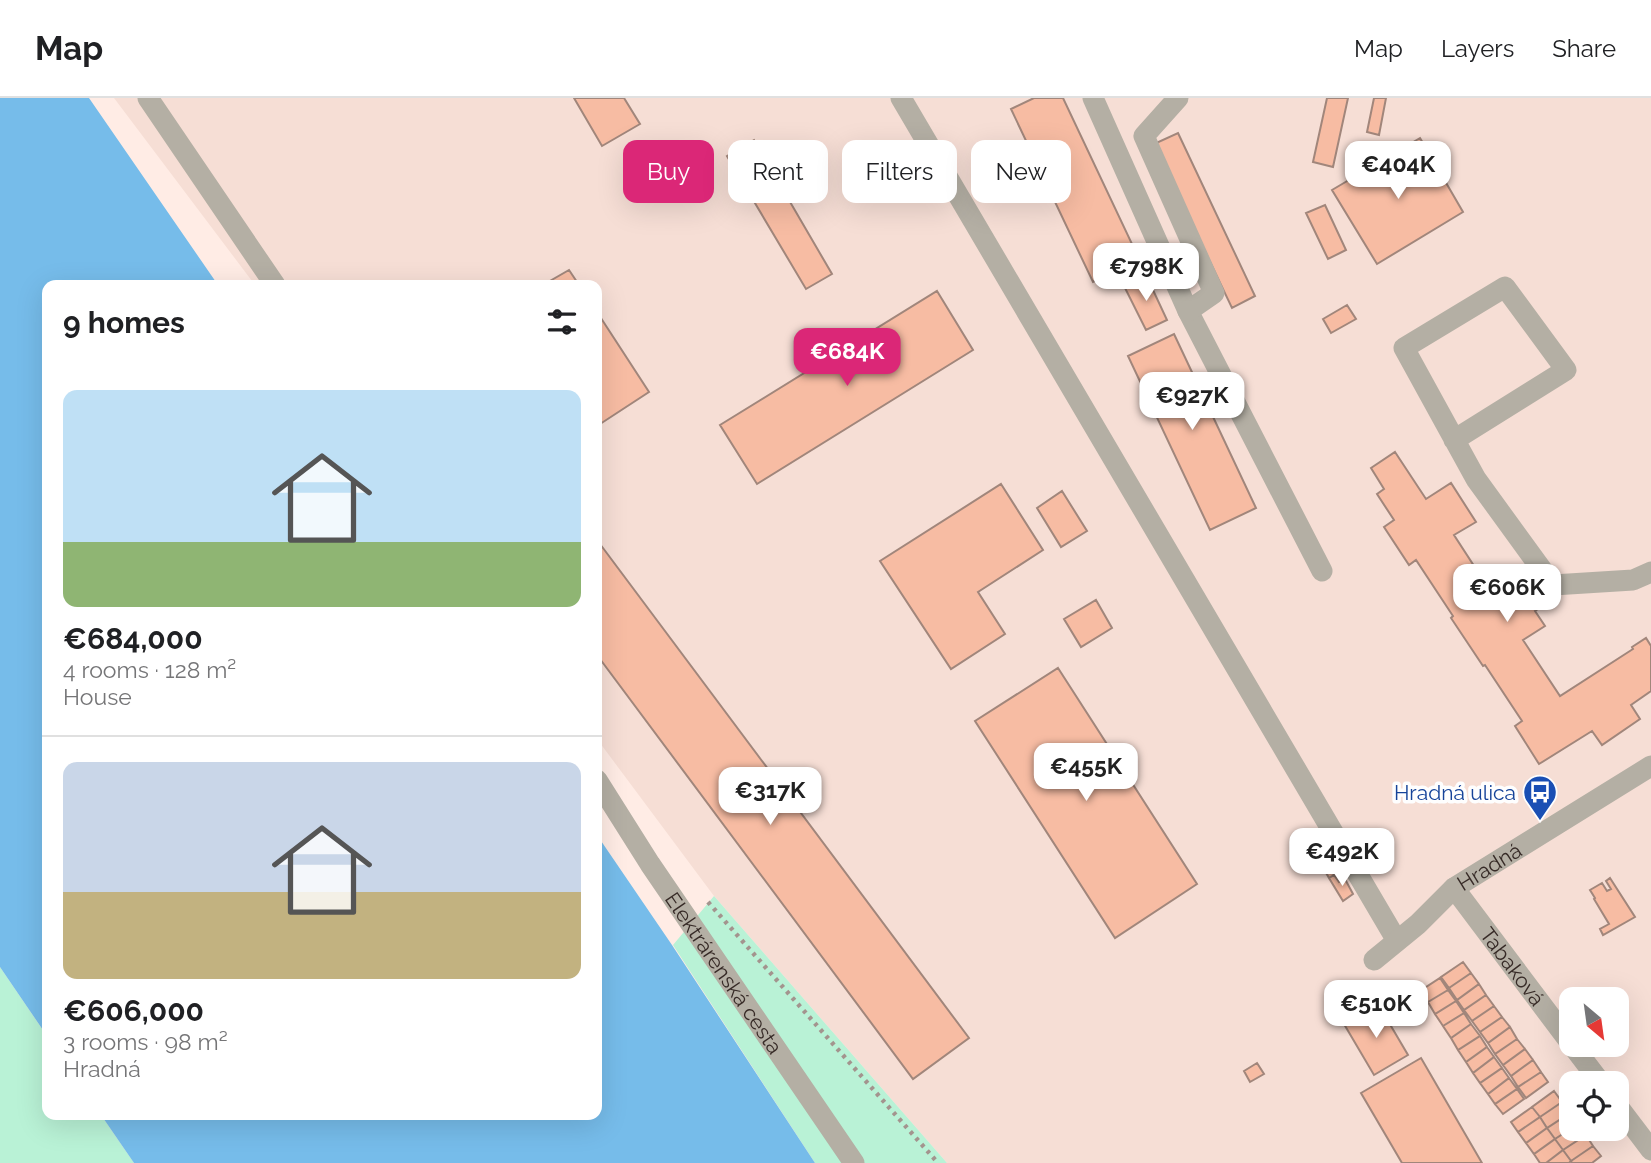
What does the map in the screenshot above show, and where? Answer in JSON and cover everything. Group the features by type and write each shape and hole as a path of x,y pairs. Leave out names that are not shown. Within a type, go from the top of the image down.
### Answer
{"street":[{"path":"148,98 272,280"},
{"path":"901,98 1397,941"},
{"path":"1093,98 1188,311 1322,571"},
{"path":"1178,98 1144,136 1214,293 1188,311"},
{"path":"1454,440 1566,370 1505,287 1404,348 1454,440 1476,479 1553,585 1633,580 1651,572"},
{"name":"Hradná","path":"1374,960 1454,888 1651,766"},
{"name":"Elektrárenská cesta","path":"602,788 650,864 853,1163"},
{"name":"Tabaková","path":"1454,888 1559,1028"},
{"name":"Tabaková","path":"1581,1057 1592,1071"},
{"path":"1629,1121 1651,1150"}],"path":[{"path":"703,896 938,1163"}],"shaded area":[{"path":"114,98 1651,98 1651,1163 947,1163 714,896 602,746 602,280 251,280"}],"green space":[{"path":"714,896 947,1163 815,1163 673,945"},
{"path":"0,967 42,1029 42,1120 104,1120 134,1163 0,1163"}],"water":[{"path":"0,98 89,98 215,280 42,280 42,1029 0,967"},
{"path":"602,842 815,1163 134,1163 104,1120 602,1120"}],"building":[{"path":"574,98 624,98 640,124 602,146"},
{"path":"1034,98 1063,98 1140,261 1093,282 1056,203 1071,203 1071,140 1026,140 1011,109"},
{"path":"1327,98 1348,98 1333,167 1313,162"},
{"path":"1374,98 1386,98 1379,135 1367,132"},
{"path":"1178,133 1255,296 1232,308 1154,144"},
{"path":"1420,138 1463,212 1377,264 1332,190"},
{"path":"755,203 791,203 832,274 806,289"},
{"path":"1325,205 1346,250 1328,259 1306,213"},
{"path":"569,270 576,280 552,280"},
{"path":"1146,275 1167,320 1146,330 1124,286"},
{"path":"937,291 973,350 757,484 720,425"},
{"path":"1347,305 1356,319 1331,333 1323,319"},
{"path":"602,320 649,392 602,423"},
{"path":"1174,334 1256,508 1210,530 1128,356"},
{"path":"1395,452 1426,499 1451,483 1476,522 1454,535 1491,592 1513,577 1523,592 1529,588 1541,607 1535,611 1545,626 1523,640 1560,696 1646,638 1651,646 1651,691 1631,705 1640,719 1602,745 1592,731 1539,764 1515,726 1522,721 1451,618 1453,616 1416,560 1409,565 1384,527 1394,520 1377,494 1384,489 1371,468"},
{"path":"1001,484 1043,550 978,592 1005,634 951,669 880,561"},
{"path":"1062,491 1087,531 1061,547 1037,508"},
{"path":"602,547 969,1038 913,1079 602,662"},
{"path":"1096,600 1112,628 1081,647 1064,619"},
{"path":"1058,668 1197,884 1115,938 975,721"},
{"path":"1324,857 1334,875 1329,878 1319,860"},
{"path":"1334,875 1339,882 1345,879 1353,894 1343,901 1329,878"},
{"path":"1610,878 1635,917 1603,935 1600,929 1609,924 1590,890 1602,883 1607,891 1611,889 1606,881"},
{"path":"1463,962 1471,973 1449,988 1441,977"},
{"path":"1471,973 1479,984 1457,1000 1449,988"},
{"path":"1440,978 1448,990 1428,1002 1420,991"},
{"path":"1479,984 1486,995 1464,1010 1457,1000"},
{"path":"1448,990 1456,1001 1435,1014 1428,1002"},
{"path":"1486,995 1494,1006 1472,1021 1464,1010"},
{"path":"1456,1001 1464,1013 1443,1026 1435,1014"},
{"path":"1378,1004 1408,1055 1374,1075 1344,1024"},
{"path":"1494,1006 1502,1017 1480,1032 1472,1021"},
{"path":"1464,1013 1471,1024 1451,1038 1443,1026"},
{"path":"1502,1017 1510,1027 1488,1043 1480,1032"},
{"path":"1471,1024 1480,1036 1458,1050 1451,1038"},
{"path":"1510,1027 1517,1039 1495,1054 1488,1043"},
{"path":"1480,1036 1487,1047 1466,1062 1458,1050"},
{"path":"1517,1039 1525,1049 1503,1065 1495,1054"},
{"path":"1487,1047 1494,1057 1473,1073 1466,1062"},
{"path":"1525,1049 1533,1060 1511,1076 1503,1065"},
{"path":"1494,1057 1502,1068 1480,1083 1473,1073"},
{"path":"1421,1058 1482,1163 1402,1163 1361,1093"},
{"path":"1533,1060 1541,1072 1518,1087 1511,1076"},
{"path":"1257,1063 1264,1074 1250,1082 1244,1071"},
{"path":"1502,1068 1509,1078 1488,1094 1480,1083"},
{"path":"1541,1072 1548,1082 1526,1098 1518,1087"},
{"path":"1509,1078 1517,1089 1495,1104 1488,1094"},
{"path":"1517,1089 1524,1099 1503,1114 1495,1104"},
{"path":"1554,1091 1559,1098 1559,1104 1540,1117 1532,1107"},
{"path":"1559,1104 1559,1120 1547,1128 1540,1117"},
{"path":"1532,1107 1540,1117 1518,1132 1511,1122"},
{"path":"1540,1117 1547,1128 1526,1143 1518,1132"},
{"path":"1559,1120 1559,1136 1555,1139 1547,1128"},
{"path":"1547,1128 1555,1139 1534,1154 1526,1143"},
{"path":"1559,1136 1559,1141 1577,1141 1563,1150 1555,1139"},
{"path":"1555,1139 1563,1150 1546,1163 1540,1163 1534,1154"},
{"path":"1577,1141 1590,1141 1593,1146 1571,1161 1563,1150"},
{"path":"1593,1146 1601,1156 1592,1163 1572,1163 1571,1161"},
{"path":"1563,1150 1571,1161 1569,1163 1546,1163"}],"place":[{"name":"Hradná ulica","path":"1540,822"}]}
